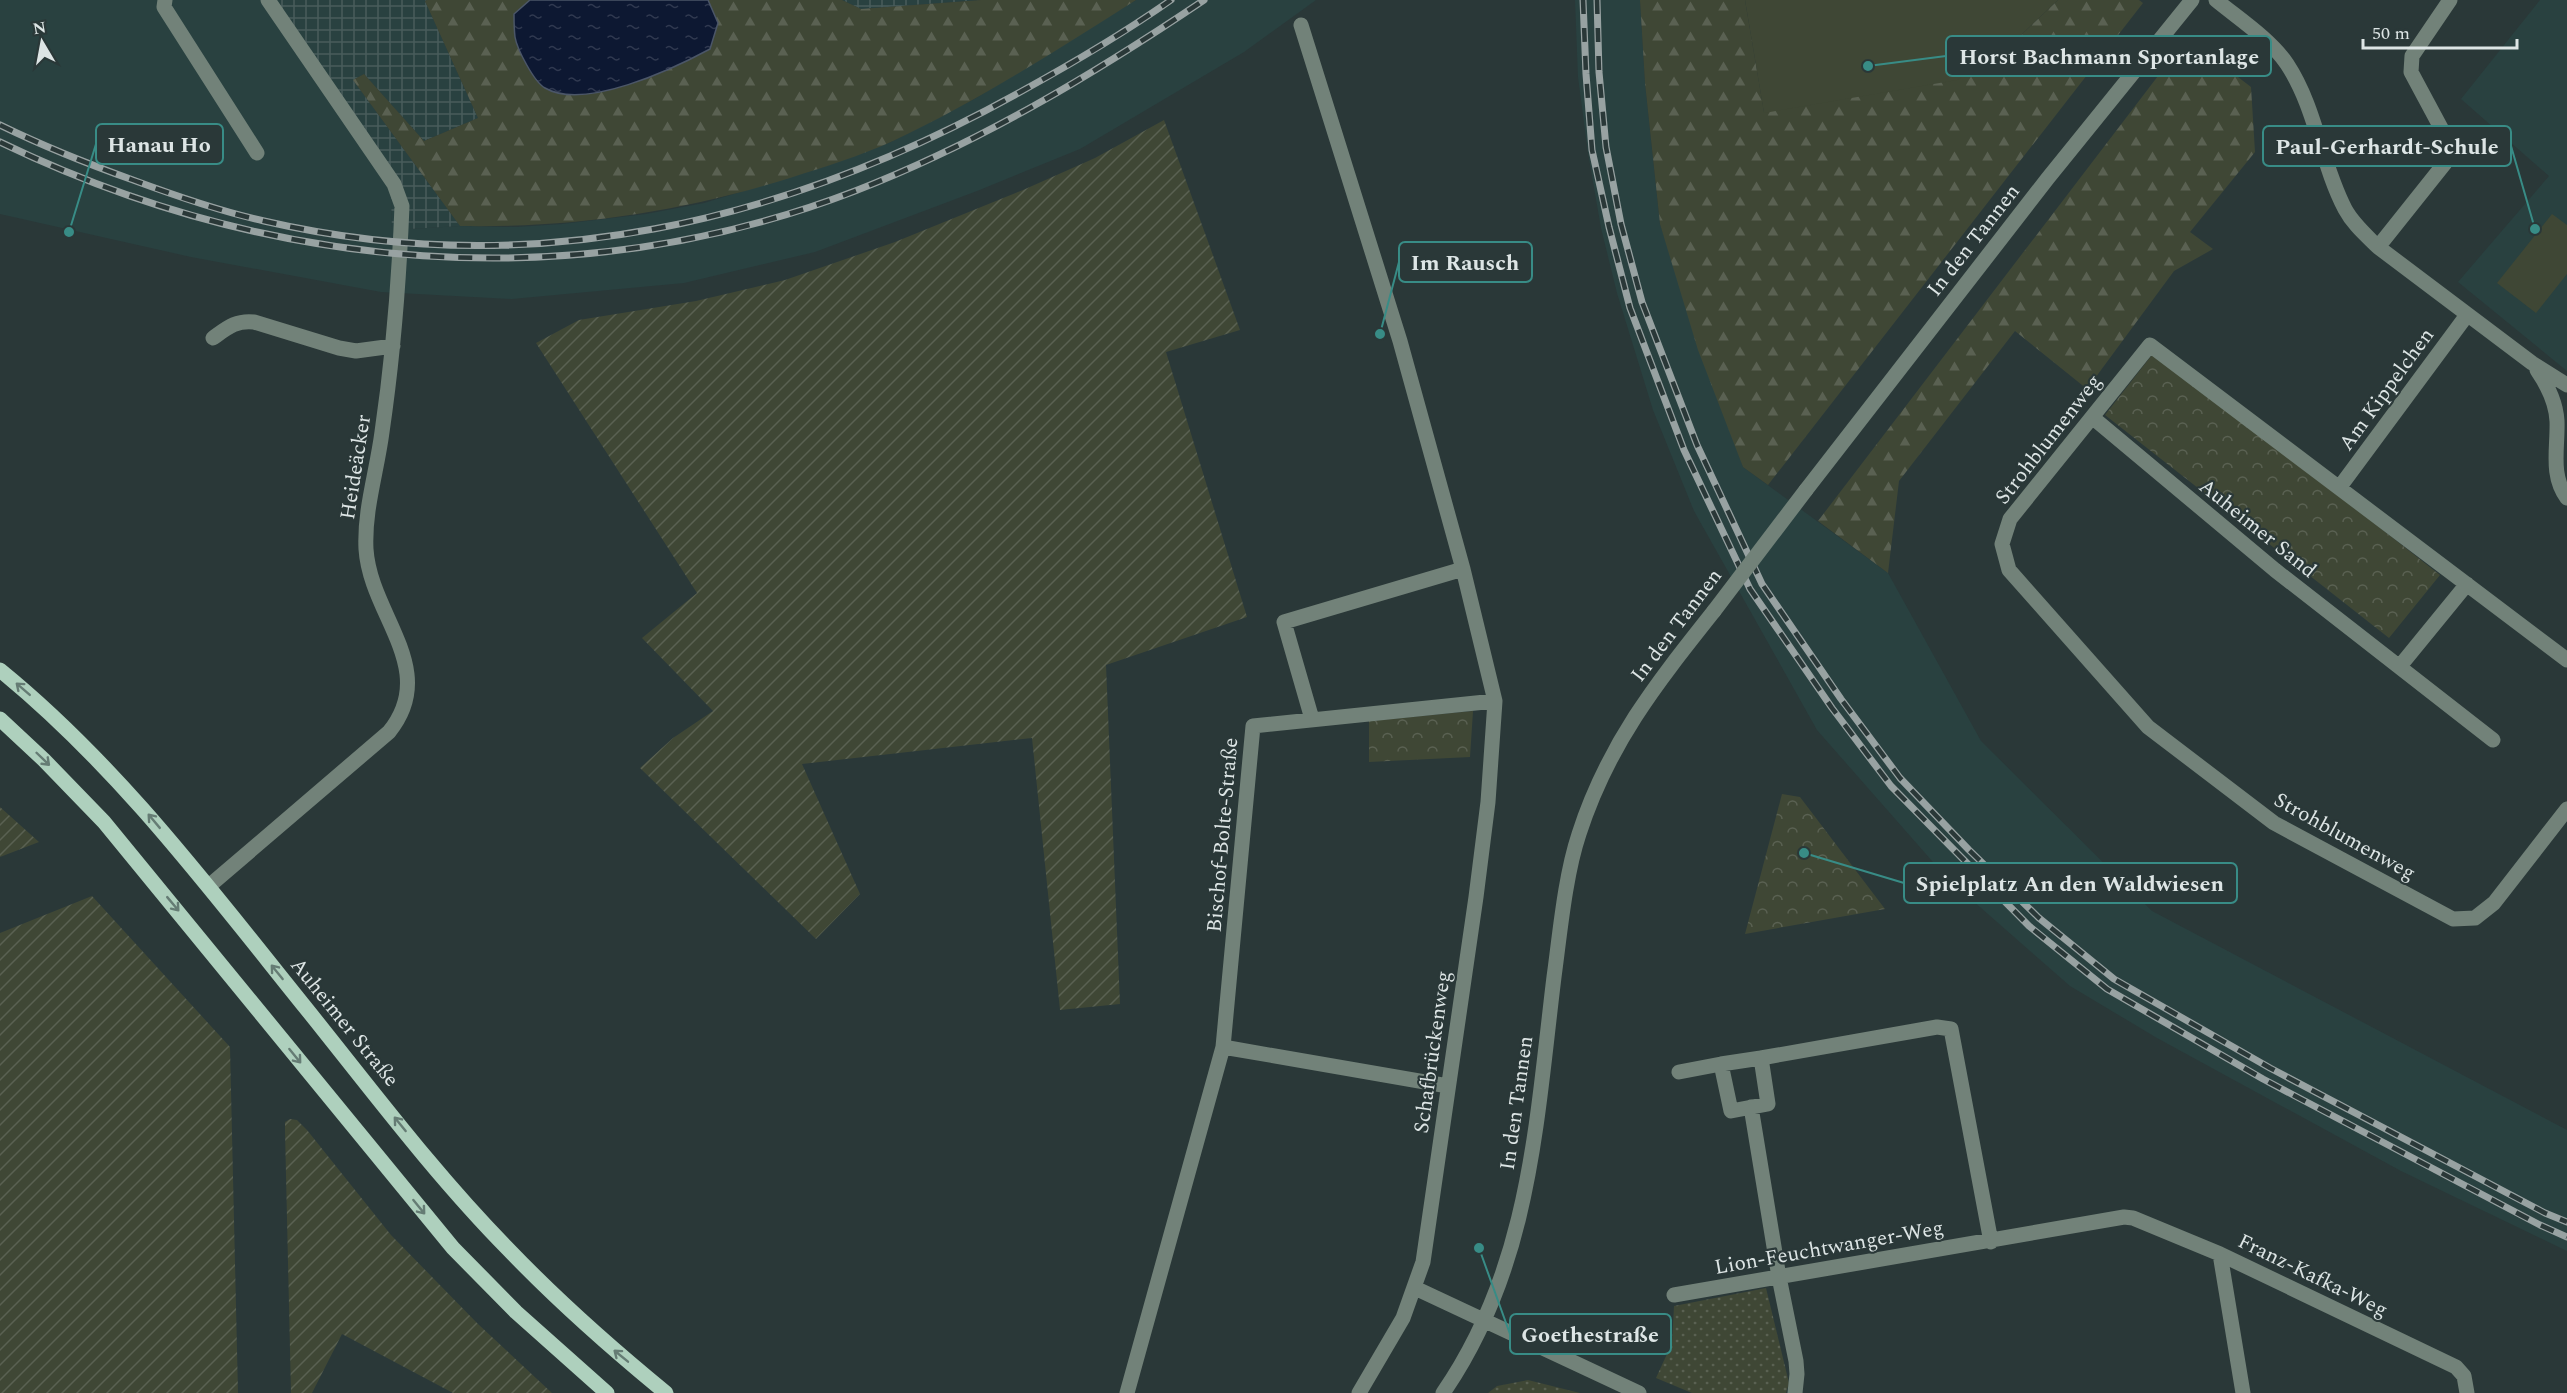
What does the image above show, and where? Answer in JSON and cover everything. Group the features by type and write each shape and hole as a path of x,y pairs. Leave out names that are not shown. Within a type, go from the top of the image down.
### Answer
{"main road":[{"name":"Auheimer Straße","path":"0,670 66,728 125,788 209,886 398,1122 508,1250 614,1350 666,1393"},
{"path":"0,719 44,759 104,822 453,1248 516,1312 607,1393"}],"street":[{"path":"165,0 164,7 257,153"},
{"name":"Heideäcker","path":"209,886 376,745 400,717 405,705 408,673 404,657 377,594 366,550 366,522 381,444 393,346 402,206 397,191 268,0"},
{"name":"In den Tannen","path":"1443,1393 1460,1368 1485,1321 1510,1257 1526,1187 1561,922 1578,836 1609,758 1661,677 2048,178 2192,0"},
{"path":"2216,0 2259,35 2286,62 2303,95 2346,210 2357,226 2378,247 2467,315 2532,363 2567,385"},
{"path":"2378,247 2445,163 2448,141 2411,72 2412,56 2450,0"},
{"name":"Schafbrückenweg","path":"1302,25 1400,341 1463,568 1495,701 1488,802 1423,1262 1403,1318 1359,1393"},
{"name":"Am Kippelchen","path":"2339,488 2467,315"},
{"path":"213,338 233,323 241,321 254,322 356,351 393,346"},
{"name":"Strohblumenweg","path":"2567,660 2150,345 2010,519 2002,544 2008,570 2148,727 2274,823 2453,919 2475,918 2494,903 2567,809"},
{"path":"2532,363 2548,384 2555,404 2562,435 2556,475 2567,498"},
{"name":"Auheimer Sand","path":"2092,417 2275,570 2493,740"},
{"path":"1312,719 1284,622 1463,568"},
{"path":"2400,666 2467,584"},
{"name":"Bischof-Bolte-Straße","path":"1127,1393 1223,1047 1253,726 1495,701"},
{"path":"1679,1072 1936,1027 1951,1029 1991,1242"},
{"path":"1223,1047 1448,1086"},
{"path":"1721,1064 1731,1111 1768,1104 1761,1058"},
{"path":"1750,1107 1796,1361 1795,1393"},
{"name":"Lion-Feuchtwanger-Weg","path":"1674,1295 1991,1242 2124,1217 2141,1219 2220,1254"},
{"name":"Franz-Kafka-Weg","path":"2220,1254 2243,1393"},
{"name":"Franz-Kafka-Weg","path":"2220,1254 2456,1367 2464,1376 2467,1393"},
{"path":"1415,1288 1640,1393"}],"shaded area":[{"path":"0,0 264,0 384,178 391,195 392,230 562,224 646,214 704,203 823,167 891,142 976,98 1136,0 1316,0 1244,52 1080,149 977,191 815,252 684,283 512,299 381,292 191,257 0,214"},
{"path":"264,0 427,0 425,1 478,118 424,141 364,74 353,80 460,226 392,230 391,195 384,178"},
{"path":"842,0 981,0 861,9"},
{"path":"1575,0 1640,0 1645,83 1660,224 1743,467 1888,573 1981,741 2152,911 2567,1130 2567,1251 2401,1171 2157,1038 2070,986 1947,878 1817,730 1694,511 1653,410 1617,293 1601,228 1578,77"},
{"path":"2540,0 2567,0 2567,371 2458,282 2549,176 2461,99"}],"green space":[{"path":"842,0 861,9 981,0 1136,0 1077,38 956,109 868,152 749,190 668,209 586,221 460,226 353,80 364,74 424,141 478,118 425,1"},
{"path":"1640,0 1745,0 1764,112 2003,52 2058,0 2139,0 2143,3 1768,485 1743,467 1698,350 1660,224 1645,83"},
{"path":"1745,0 2058,0 2003,52 1957,80 1764,113"},
{"path":"2187,38 2251,87 2255,152 2190,232 2213,249 2174,271 2087,389 2015,331 1899,481 1888,573 1818,521"},
{"path":"1164,120 1240,330 1166,352 1247,617 1106,665 1120,1004 1060,1010 1032,738 802,764 860,894 816,939 640,768 673,738 713,711 642,638 697,593 536,343 579,320 696,301 785,280 895,242 1095,158"},
{"path":"2552,214 2567,225 2567,274 2536,313 2497,283"},
{"path":"2155,351 2440,575 2389,638 2105,415"},
{"path":"1473,711 1470,757 1369,762 1369,721"},
{"path":"1782,794 1800,797 1885,909 1745,934"},
{"path":"0,807 39,842 0,857"},
{"path":"92,896 230,1047 238,1393 0,1393 0,933"},
{"path":"290,1119 297,1120 307,1130 391,1235 478,1324 552,1393 453,1393 342,1334 312,1393 291,1393 285,1131 285,1122"},
{"path":"1766,1288 1789,1383 1786,1393 1692,1393 1656,1378 1672,1343 1674,1306"},
{"path":"1528,1380 1580,1393 1488,1393 1497,1386"}],"water":[{"path":"530,0 708,0 718,23 710,49 674,67 628,85 605,91 562,94 541,85 522,57 516,42 514,14"}],"railway":[{"path":"0,125 99,168 214,208 264,221 364,239 463,245 560,242 655,229 749,206 841,176 932,137 1022,91 1098,47 1171,0"},
{"path":"0,142 102,186 208,220 315,243 423,256 532,257 641,247 749,225 855,191 901,172 1035,105 1204,0"},
{"path":"1583,0 1592,150 1609,227 1630,308 1684,450 1750,589 1832,708 1891,786 2029,926 2107,989 2263,1079 2540,1225 2567,1237"},
{"path":"1597,0 1599,72 1606,147 1621,224 1642,302 1697,445 1762,584 1841,699 1900,778 2039,918 2114,979 2270,1068 2545,1213 2567,1222"}],"place":[{"name":"Horst Bachmann Sportanlage","path":"1868,66"},
{"name":"Paul-Gerhardt-Schule","path":"2535,229"},
{"name":"Hanau Ho","path":"69,232"},
{"name":"Im Rausch","path":"1380,334"},
{"name":"Spielplatz An den Waldwiesen","path":"1804,853"},
{"name":"Goethestraße","path":"1479,1248"}]}
